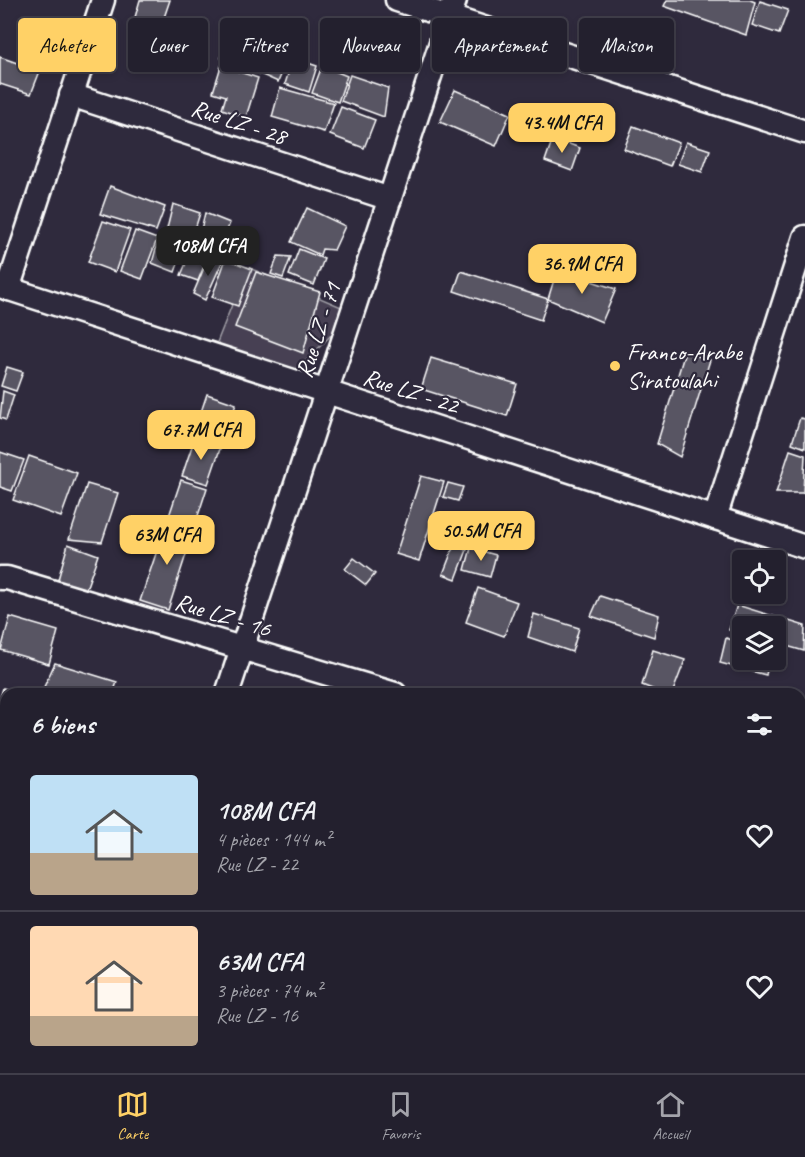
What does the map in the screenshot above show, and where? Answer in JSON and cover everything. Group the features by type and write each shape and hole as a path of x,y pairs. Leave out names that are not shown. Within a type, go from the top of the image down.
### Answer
{"street":[{"path":"4,288 103,0"},
{"path":"397,0 452,9 805,132"},
{"name":"Rue LZ - 71","path":"229,688 452,9"},
{"name":"Rue LZ - 28","path":"71,95 390,199"},
{"path":"715,518 805,237"},
{"name":"Rue LZ - 22","path":"4,288 805,547"},
{"name":"Rue LZ - 16","path":"0,578 7,578 375,688"}],"shaded area":[{"path":"247,267 353,312 288,380 212,355"}],"building":[{"path":"140,0 170,0 164,18 135,18"},
{"path":"667,0 750,0 755,2 746,35 664,6"},
{"path":"760,1 788,10 779,34 752,25"},
{"path":"0,57 18,63 18,72 40,72 31,94 0,84"},
{"path":"308,63 317,66 309,92 285,84 289,72 308,72"},
{"path":"220,69 220,72 240,72 258,78 246,117 222,109 226,96 213,92"},
{"path":"320,71 337,72 347,76 338,102 312,93"},
{"path":"256,72 282,72 278,82"},
{"path":"350,75 388,88 384,117 341,101"},
{"path":"280,88 334,103 324,132 272,117"},
{"path":"455,90 510,114 496,146 440,122"},
{"path":"341,107 375,120 364,148 330,135"},
{"path":"633,126 679,143 670,166 624,149"},
{"path":"553,138 580,148 572,171 545,161"},
{"path":"686,142 710,150 702,172 678,164"},
{"path":"110,186 165,207 156,231 100,214"},
{"path":"173,204 200,213 191,242 166,233"},
{"path":"307,208 345,226 334,250 322,249 320,255 291,242"},
{"path":"205,213 230,223 218,252 198,242"},
{"path":"103,221 130,230 115,272 88,262"},
{"path":"135,231 157,239 142,279 120,271"},
{"path":"159,238 184,247 175,272 152,263"},
{"path":"193,247 209,253 198,281 181,275"},
{"path":"299,249 324,259 314,285 289,275"},
{"path":"210,254 223,260 205,300 193,294"},
{"path":"278,256 291,257 283,278 271,274"},
{"path":"226,259 252,269 238,306 212,297"},
{"path":"557,270 616,289 602,322 548,299"},
{"path":"461,271 548,299 541,320 454,291"},
{"path":"256,272 320,292 303,353 235,327"},
{"path":"685,352 710,360 680,457 657,444"},
{"path":"431,358 517,384 507,416 421,389"},
{"path":"7,367 23,372 16,391 1,386"},
{"path":"3,391 14,395 6,420 0,418"},
{"path":"207,394 236,404 223,442 194,433"},
{"path":"800,418 805,419 805,448 792,443"},
{"path":"195,437 221,446 208,484 182,476"},
{"path":"790,450 805,455 803,493 776,493"},
{"path":"0,452 24,460 12,491 0,487"},
{"path":"29,456 77,473 61,517 13,500"},
{"path":"421,476 444,482 419,561 396,554"},
{"path":"181,480 207,488 194,528 168,519"},
{"path":"448,483 463,487 458,501 443,497"},
{"path":"87,484 118,493 102,542 69,539"},
{"path":"167,521 194,530 168,610 140,601"},
{"path":"68,544 98,555 85,592 57,583"},
{"path":"454,546 467,550 456,579 443,574"},
{"path":"471,548 496,555 490,577 465,570"},
{"path":"354,558 375,574 366,585 345,569"},
{"path":"478,588 517,602 504,636 466,622"},
{"path":"600,596 659,615 654,637 591,616"},
{"path":"737,605 773,616 733,616"},
{"path":"534,614 579,628 572,652 528,637"},
{"path":"10,617 58,631 49,664 1,650"},
{"path":"786,620 805,626 804,651 786,646"},
{"path":"726,638 732,640 732,666 720,663"},
{"path":"653,650 685,660 674,688 650,688 642,685"},
{"path":"55,663 117,682 115,688 43,688"},
{"path":"747,670 767,670 766,675"}],"place":[{"name":"Franco-Arabe Siratoulahi","path":"615,366"}]}
